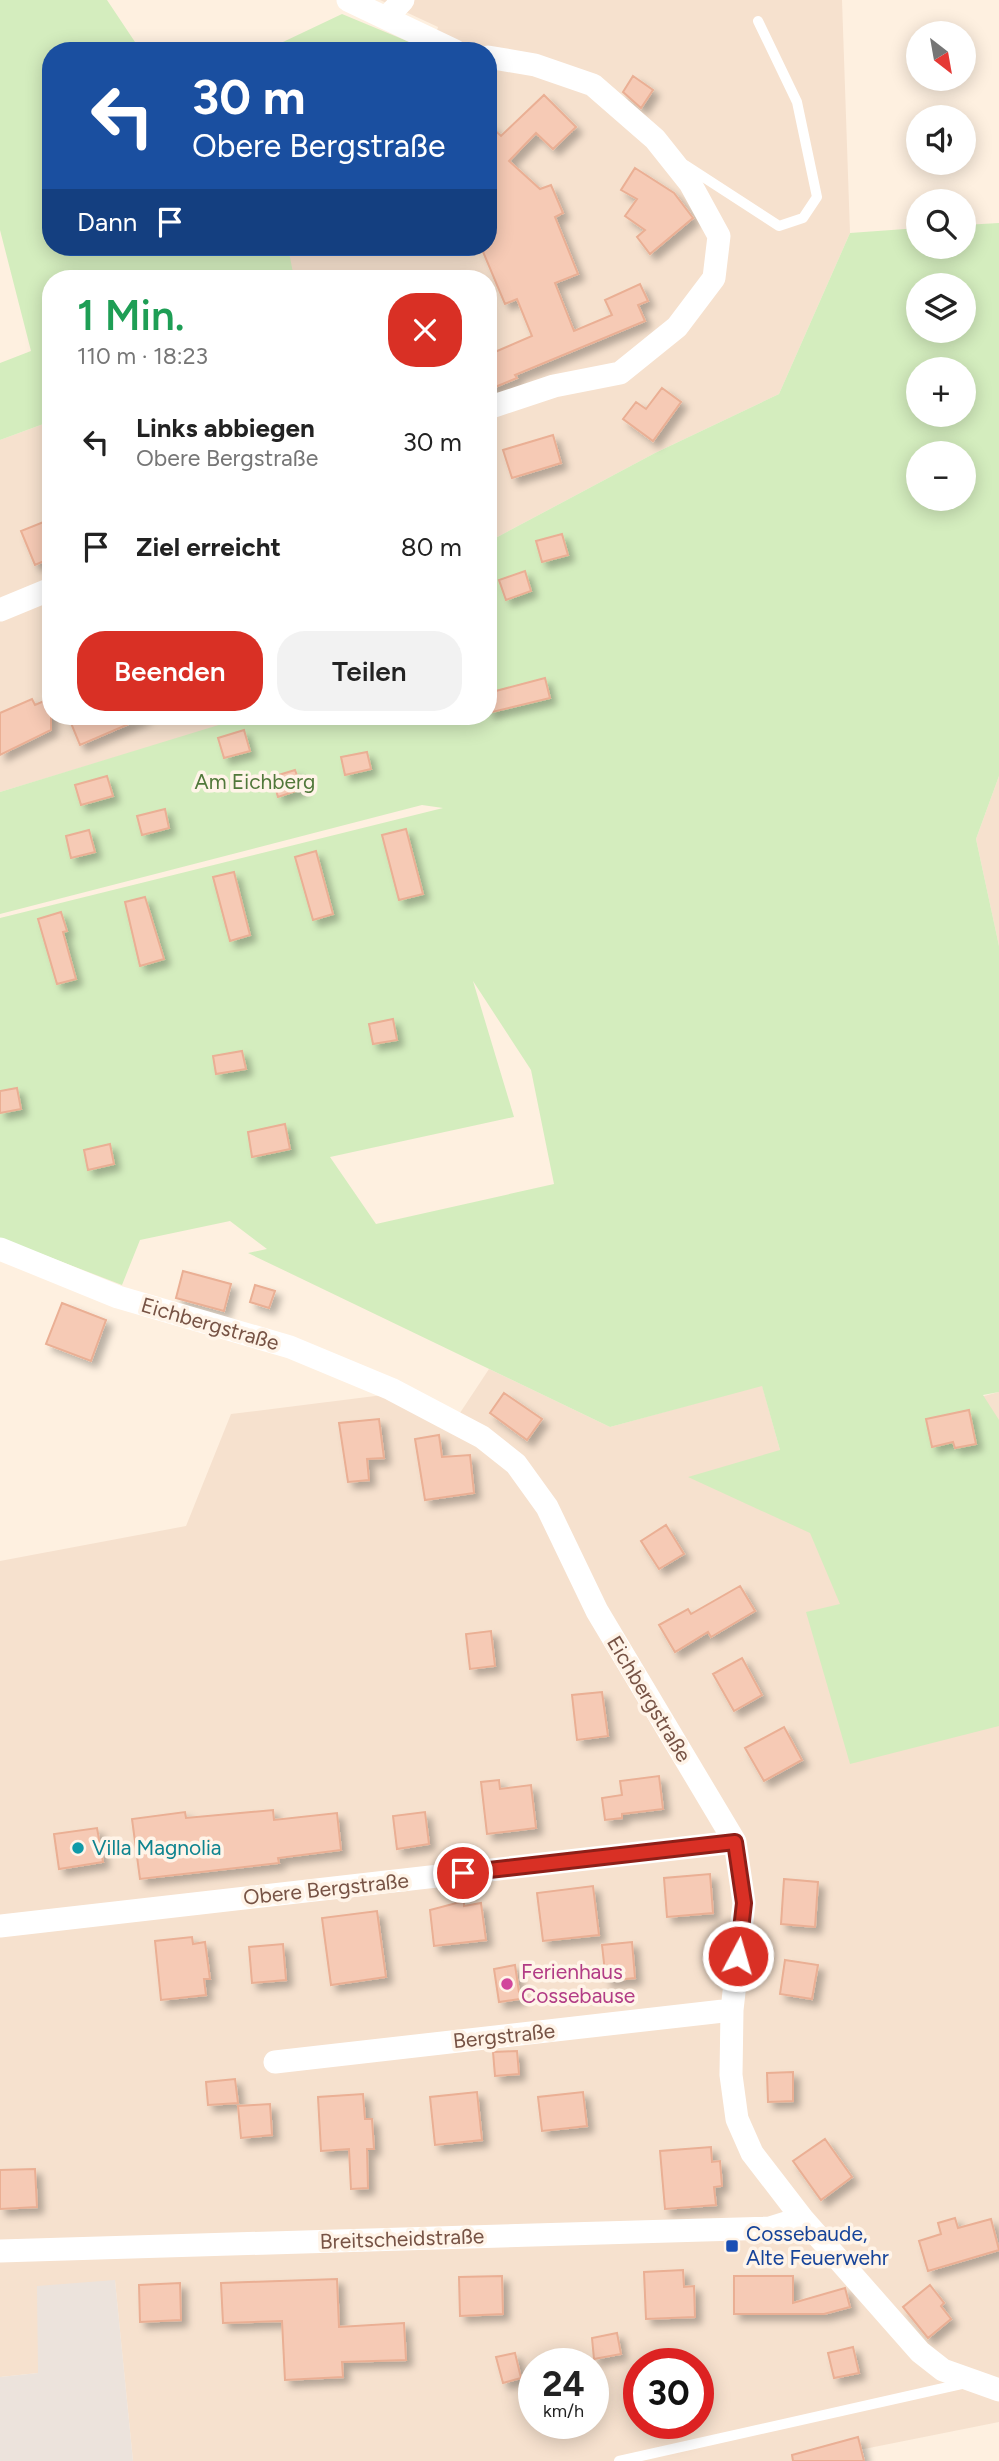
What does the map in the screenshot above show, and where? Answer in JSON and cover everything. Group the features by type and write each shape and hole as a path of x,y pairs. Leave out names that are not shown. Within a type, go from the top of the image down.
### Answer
{"street":[{"path":"348,0 436,42"},
{"path":"386,18 403,0"},
{"path":"497,59 535,65 593,85 655,139 690,183 719,236 714,278 677,327 620,373 554,386 497,405"},
{"path":"0,610 42,593"},
{"name":"Eichbergstraße","path":"0,1249 117,1297 290,1348 366,1379 482,1437 516,1464 547,1507 597,1611 735,1842 744,1903 732,2010 731,2075 737,2119 752,2153 802,2218 920,2352 943,2371 999,2390"},
{"name":"Obere Bergstraße","path":"0,1926 735,1842"},
{"name":"Bergstraße","path":"275,2062 732,2010"},
{"name":"Breitscheidstraße","path":"0,2251 770,2228 802,2218"}],"lane":[{"path":"667,154 779,226 803,218 817,197 796,102 758,21"},
{"path":"619,2461 972,2382"}],"shaded area":[{"path":"380,0 842,0 850,233 779,394 655,453 497,537 497,270 291,270 289,256 497,256 497,42 434,42 438,27"},
{"path":"42,424 42,725 222,725 0,792 0,440"},
{"path":"999,776 999,946 976,839"},
{"path":"489,1369 610,1427 762,1385 780,1450 999,1392 999,2422 804,2461 133,2461 115,2281 38,2373 0,2377 0,1561 186,1526 231,1414 399,1393 454,1422"},
{"path":"115,2280 133,2461 0,2461 0,2377 38,2373 37,2286"}],"green space":[{"path":"0,0 107,0 135,42 42,42 42,256 290,256 292,270 42,270 42,424 0,440 0,363 31,351 0,230"},
{"path":"342,14 409,42 283,42"},
{"name":"Am Eichberg","path":"999,223 999,776 976,839 999,946 999,1392 983,1395 999,1420 999,1726 850,1764 806,1612 840,1604 810,1533 688,1477 780,1450 762,1386 610,1427 248,1253 267,1249 230,1221 140,1240 122,1285 0,1238 0,918 443,808 422,805 0,914 0,792 219,725 497,725 497,537 655,453 779,394 850,233 906,229 906,259 976,259 976,224","holes":["473,981 531,1070 554,1184 376,1224 330,1157 514,1117"]}],"building":[{"path":"633,76 653,90 641,108 623,92"},
{"path":"544,95 576,127 553,149 536,133 509,161 540,189 551,185 563,213 555,217 578,274 555,283 574,331 612,315 605,300 640,284 648,301 638,305 645,321 515,375 517,378 497,386 497,351 532,336 517,299 505,304 497,285 497,270 491,270 485,256 497,256 497,132 501,136"},
{"path":"635,168 674,193 693,218 650,254 637,237 645,230 625,216 637,199 621,190"},
{"path":"662,388 681,402 653,441 623,419 636,402 646,409"},
{"path":"553,435 561,463 512,478 503,450"},
{"path":"42,523 42,562 35,565 21,531"},
{"path":"562,534 568,555 542,562 536,541"},
{"path":"525,571 531,591 506,600 499,580"},
{"path":"545,678 550,698 497,711 497,691"},
{"path":"32,699 35,705 42,702 42,725 51,725 51,730 0,755 0,713"},
{"path":"72,725 126,725 80,745"},
{"path":"244,730 250,751 224,758 218,738"},
{"path":"367,752 371,769 345,775 341,757"},
{"path":"295,770 302,789 278,797 272,777"},
{"path":"107,776 113,796 81,805 75,785"},
{"path":"165,809 169,828 142,835 137,816"},
{"path":"406,829 423,894 399,900 382,835"},
{"path":"89,830 95,852 71,858 66,836"},
{"path":"316,851 333,914 313,920 295,857"},
{"path":"234,872 250,935 230,941 213,877"},
{"path":"145,897 164,959 140,966 125,902"},
{"path":"61,912 67,931 63,932 76,979 57,984 38,919"},
{"path":"393,1019 397,1040 373,1044 369,1024"},
{"path":"242,1051 246,1069 216,1074 213,1056"},
{"path":"17,1088 21,1109 0,1113 0,1091"},
{"path":"285,1124 290,1149 252,1157 248,1132"},
{"path":"110,1144 114,1164 88,1170 84,1150"},
{"path":"183,1271 231,1284 224,1311 176,1298"},
{"path":"255,1285 275,1291 269,1308 250,1302"},
{"path":"62,1303 106,1320 91,1361 46,1344"},
{"path":"504,1393 542,1419 527,1440 490,1413"},
{"path":"969,1410 976,1444 955,1448 953,1442 932,1447 926,1419"},
{"path":"379,1419 384,1458 367,1459 369,1480 348,1482 339,1423"},
{"path":"439,1435 442,1457 470,1455 474,1493 425,1500 415,1439"},
{"path":"666,1525 684,1554 659,1569 641,1541"},
{"path":"740,1586 755,1611 711,1637 708,1632 675,1652 659,1625 688,1609 691,1614"},
{"path":"491,1631 495,1666 470,1669 466,1634"},
{"path":"742,1658 762,1695 734,1711 713,1674"},
{"path":"602,1692 608,1736 577,1740 572,1695"},
{"path":"784,1727 802,1760 764,1781 745,1748"},
{"path":"659,1776 663,1809 622,1814 622,1818 605,1820 602,1798 622,1795 620,1781"},
{"path":"499,1780 500,1789 531,1785 536,1828 487,1834 481,1782"},
{"path":"273,1810 274,1820 337,1813 341,1850 278,1858 279,1863 140,1879 132,1819 185,1812 186,1818"},
{"path":"425,1812 429,1844 397,1849 393,1816"},
{"name":"Villa Magnolia","path":"97,1828 103,1862 59,1869 54,1834"},
{"path":"710,1874 713,1913 667,1917 664,1878"},
{"path":"784,1879 818,1882 815,1927 781,1924"},
{"path":"593,1886 599,1935 543,1941 537,1893"},
{"path":"464,1901 464,1906 481,1903 486,1940 434,1946 430,1910"},
{"path":"377,1911 386,1977 331,1985 322,1918"},
{"path":"192,1937 193,1944 205,1942 210,1979 204,1979 206,1995 161,2000 155,1941"},
{"path":"632,1942 635,1978 606,1981 602,1945"},
{"path":"283,1944 286,1980 252,1983 249,1947"},
{"path":"785,1960 818,1965 812,1999 780,1994"},
{"name":"Ferienhaus Cossebause","path":"515,1965 520,1999 499,2002 494,1969"},
{"path":"517,2051 519,2074 495,2076 493,2052"},
{"path":"793,2072 793,2101 768,2102 767,2073"},
{"path":"235,2079 238,2103 208,2105 206,2082"},
{"path":"477,2092 482,2140 435,2145 430,2097"},
{"path":"583,2092 587,2126 542,2131 538,2097"},
{"path":"363,2094 365,2119 372,2119 374,2149 367,2149 368,2188 351,2189 349,2149 321,2151 318,2097"},
{"path":"270,2104 272,2135 241,2138 238,2106"},
{"path":"825,2139 852,2177 821,2200 793,2161"},
{"path":"711,2147 712,2162 720,2161 722,2186 714,2187 716,2205 665,2209 660,2151"},
{"path":"35,2169 37,2207 0,2209 0,2170"},
{"path":"955,2218 958,2228 991,2219 999,2250 928,2271 919,2241 941,2234 938,2223"},
{"path":"683,2270 684,2287 694,2286 695,2317 646,2319 644,2272"},
{"path":"502,2276 503,2314 460,2316 459,2277"},
{"path":"734,2276 793,2276 793,2303 845,2288 850,2307 824,2314 734,2314"},
{"path":"337,2279 339,2327 404,2323 406,2360 342,2362 343,2377 285,2380 282,2321 223,2323 221,2283"},
{"path":"180,2283 181,2320 140,2322 139,2285"},
{"path":"930,2285 944,2303 941,2306 951,2319 928,2338 903,2307"},
{"path":"617,2333 621,2354 609,2356 609,2348 593,2348 592,2338"},
{"path":"853,2347 859,2373 834,2378 828,2353"},
{"path":"515,2353 518,2379 503,2383 496,2357"},
{"path":"858,2437 864,2461 793,2461 792,2455"}],"place":[{"name":"Villa Magnolia","path":"78,1848"},
{"name":"Ferienhaus Cossebause","path":"507,1984"},
{"name":"Cossebaude, Alte Feuerwehr","path":"732,2246"}],"route":[{"path":"463,1873 735,1842 744,1903 738,1956"}]}
